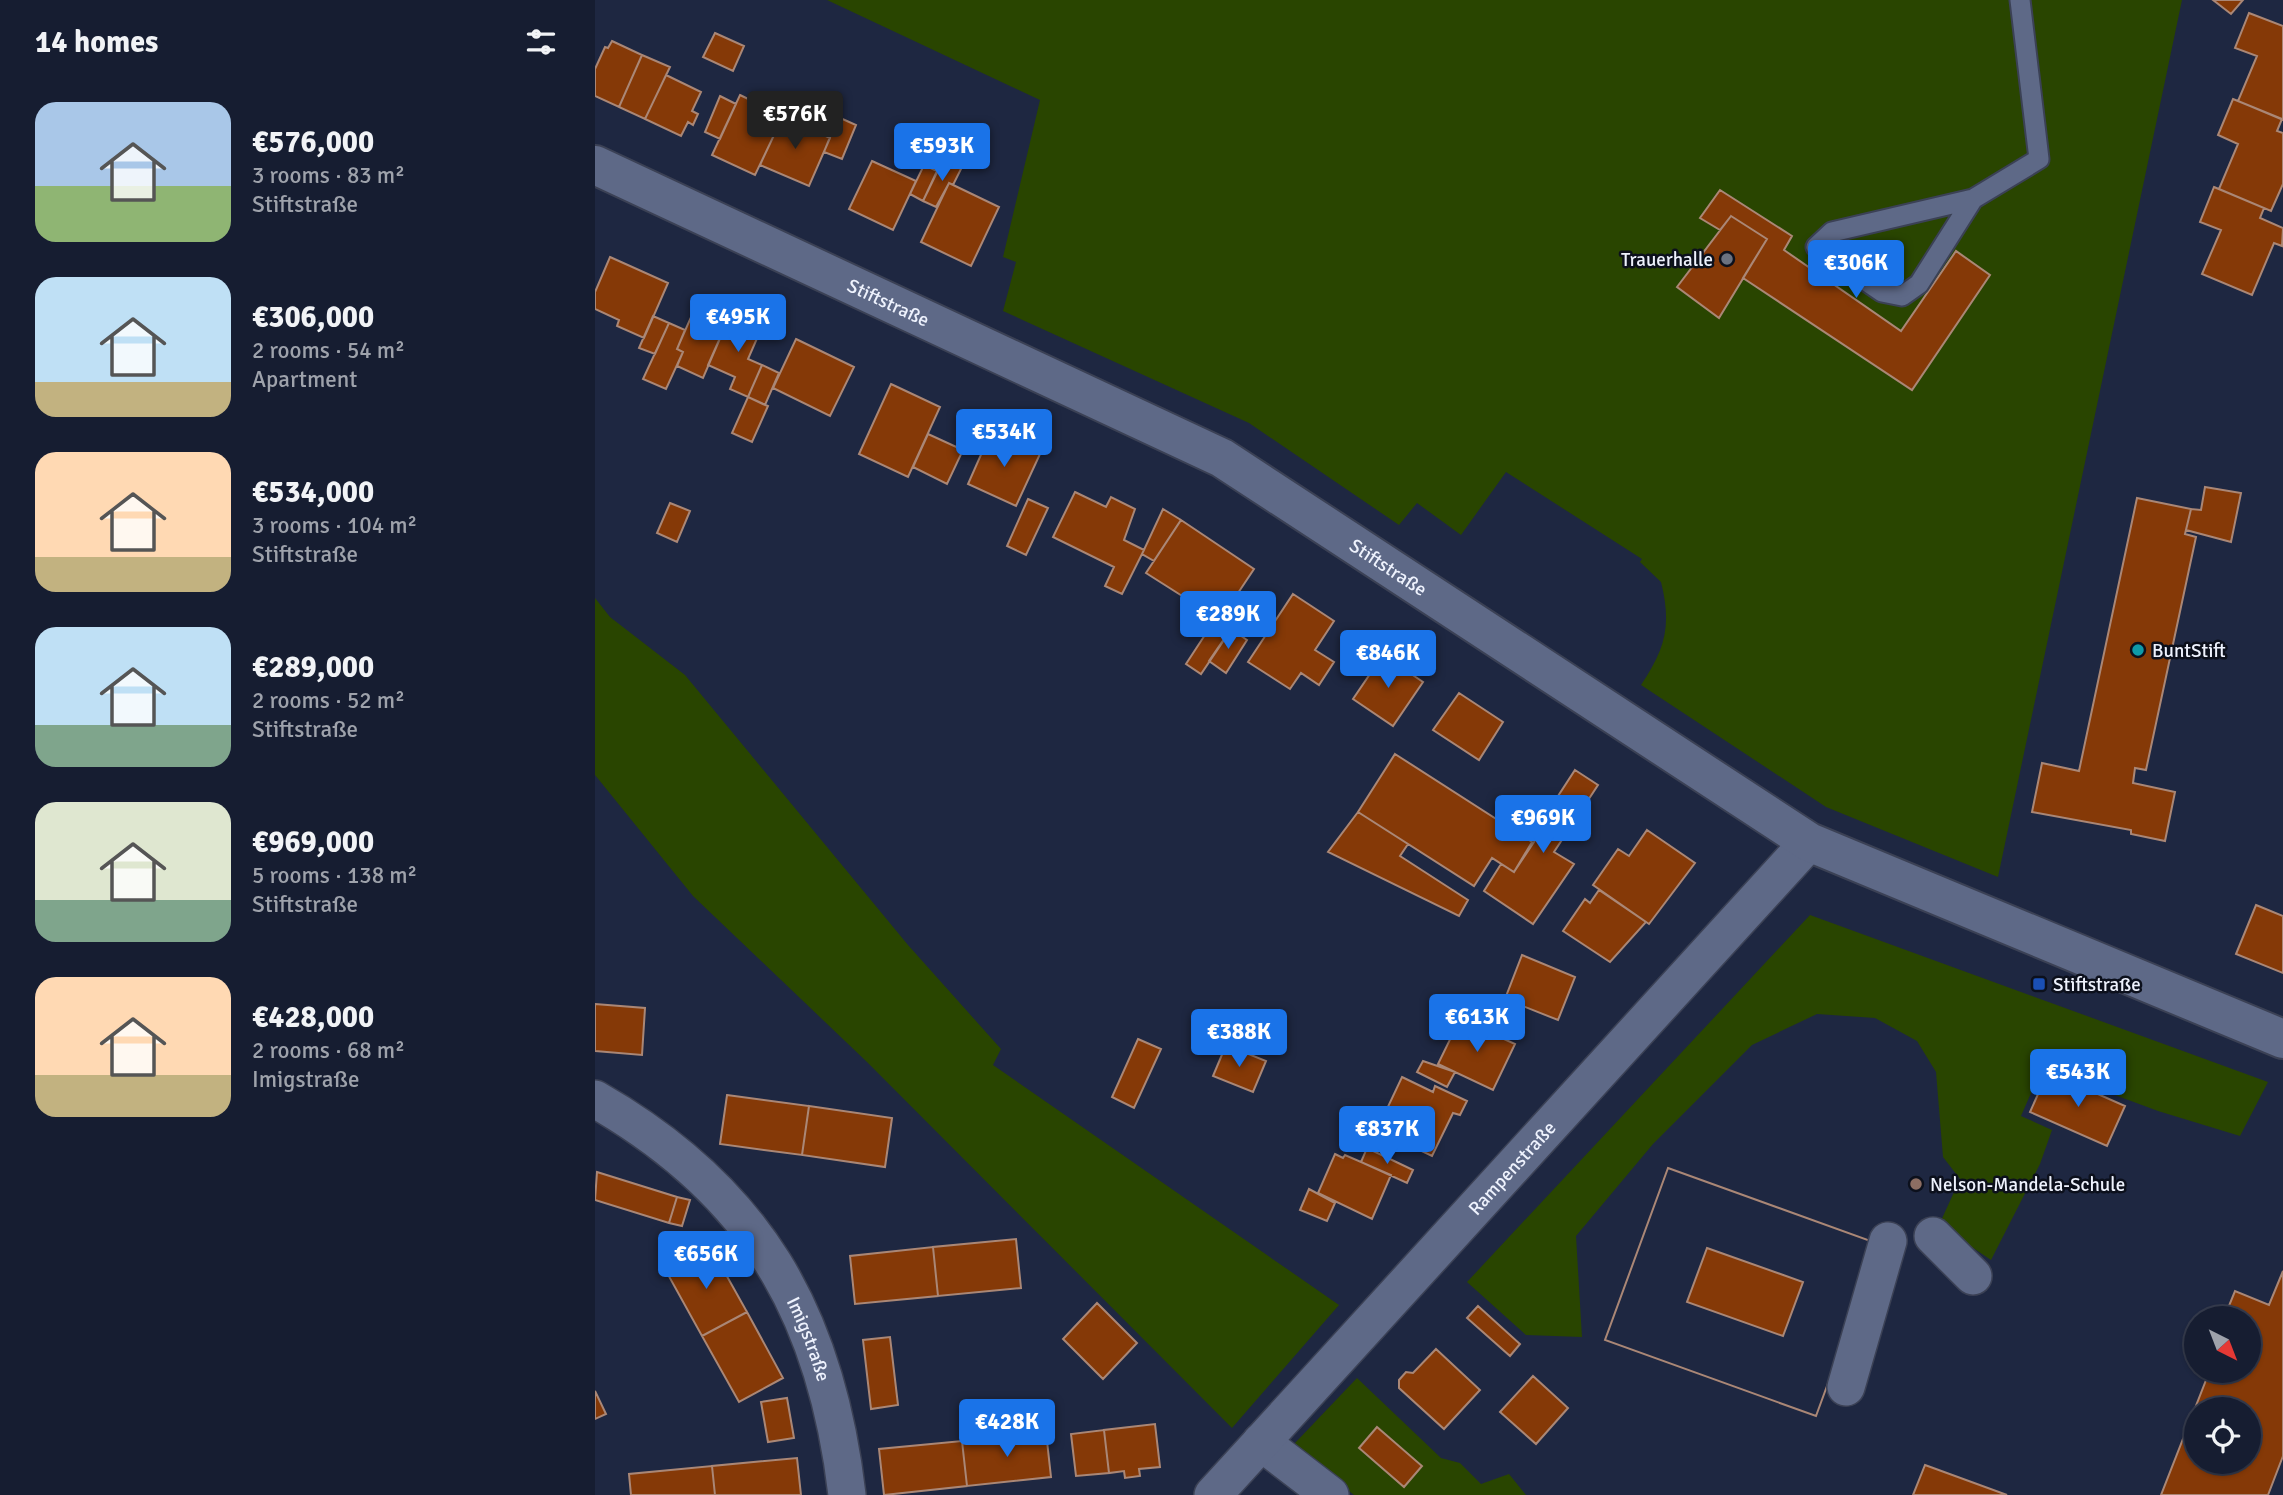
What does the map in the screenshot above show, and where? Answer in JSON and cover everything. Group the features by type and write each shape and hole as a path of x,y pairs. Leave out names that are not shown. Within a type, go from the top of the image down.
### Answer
{"street":[{"name":"Stiftstraße","path":"595,165 1222,458 1809,842 2283,1039"},
{"name":"Rampenstraße","path":"1213,1495 1809,842"},
{"name":"Imigstraße","path":"595,1099 634,1121 675,1152 725,1198 766,1249 795,1300 822,1365 840,1435 847,1495"},
{"path":"1933,1236 1973,1276"},
{"path":"1846,1387 1888,1241"},
{"path":"1261,1442 1330,1495"}],"lane":[{"path":"1973,199 1919,284 1902,296 1882,292 1816,247 1832,232 1973,199 2039,159 2020,0"}],"green space":[{"path":"827,0 2182,0 1998,877 1826,807 1641,685 1656,660 1664,636 1666,612 1661,582 1640,562 1642,559 1506,472 1461,535 1417,503 1399,525 1249,423 1003,311 1016,262 1003,257 1040,100"},
{"path":"595,598 610,617 685,675 908,945 1001,1049 993,1065 1339,1305 1232,1428 867,1062 693,896 595,775"},
{"path":"1810,915 2268,1082 2240,1136 2158,1111 2042,1068 2021,1116 2052,1130 2040,1164 1991,1260 1939,1225 1960,1179 1943,1157 1936,1072 1917,1041 1875,1018 1817,1014 1752,1045 1653,1144 1576,1236 1582,1337 1526,1335 1467,1282"},
{"path":"1357,1378 1441,1458 1460,1463 1481,1484 1509,1474 1526,1495 1354,1495 1297,1451 1295,1443"}],"building":[{"path":"2213,0 2243,0 2231,14"},
{"path":"2249,13 2283,26 2283,120 2238,101 2257,56 2235,48"},
{"path":"715,33 744,46 733,71 703,57"},
{"path":"612,41 642,55 619,107 595,96 595,69 605,47 608,48"},
{"path":"642,55 670,67 645,119 619,107"},
{"path":"666,75 701,92 692,111 698,114 693,125 688,122 681,136 645,119"},
{"path":"740,95 783,116 755,175 712,155"},
{"path":"720,96 736,104 720,139 705,132"},
{"path":"2233,99 2282,119 2277,131 2283,133 2283,184 2271,211 2219,189 2238,144 2218,135"},
{"path":"783,116 830,138 809,186 760,165"},
{"path":"838,117 856,125 842,159 824,152"},
{"path":"943,160 961,169 953,185 949,183 936,207 923,201"},
{"path":"872,161 916,181 893,230 849,209"},
{"path":"924,165 937,171 923,201 910,194"},
{"path":"949,183 999,207 971,266 921,242"},
{"path":"2214,187 2264,208 2260,218 2283,228 2282,246 2274,243 2252,295 2202,274 2221,230 2200,222"},
{"path":"1720,190 1792,236 1784,250 1901,331 1956,251 1990,275 1912,390 1743,278 1767,239 1731,216 1720,230 1700,218"},
{"name":"Trauerhalle","path":"1731,216 1767,239 1719,318 1677,287"},
{"path":"610,257 668,283 644,338 617,326 619,320 595,309 595,292"},
{"path":"699,299 731,313 703,378 677,366 683,352 677,349"},
{"path":"731,313 762,327 748,359 762,365 748,397 730,389 735,377 708,365"},
{"path":"653,316 669,323 655,354 639,348"},
{"path":"669,323 685,330 677,349 683,352 666,389 643,379"},
{"path":"796,339 854,367 830,416 773,388"},
{"path":"762,365 779,373 765,405 748,397"},
{"path":"891,384 940,407 908,477 859,454"},
{"path":"748,397 768,406 752,442 732,433"},
{"path":"991,432 1040,454 1016,506 968,484"},
{"path":"928,434 963,450 947,484 913,467"},
{"path":"2205,487 2241,493 2231,542 2186,530 2191,509 2201,510"},
{"path":"1075,492 1106,507 1111,497 1135,509 1124,540 1144,550 1122,594 1105,586 1114,567 1053,537"},
{"name":"BuntStift","path":"2137,498 2191,509 2185,534 2196,537 2146,770 2135,768 2133,783 2175,792 2165,841 2131,834 2131,830 2032,812 2042,763 2079,771"},
{"path":"1028,499 1048,508 1026,555 1007,546"},
{"path":"670,503 690,511 677,542 657,533"},
{"path":"1163,509 1181,520 1154,561 1142,554"},
{"path":"1181,520 1254,569 1220,620 1146,573"},
{"path":"1293,594 1334,621 1315,650 1334,662 1319,685 1301,673 1290,689 1248,662"},
{"path":"1216,618 1232,628 1201,674 1186,664"},
{"path":"1231,629 1247,640 1226,673 1209,661"},
{"path":"1383,655 1423,682 1393,726 1353,699"},
{"path":"1459,693 1503,722 1479,760 1433,730"},
{"path":"1395,754 1532,842 1514,872 1492,858 1474,886 1358,812"},
{"path":"1575,770 1598,785 1554,852 1574,864 1533,924 1484,891 1501,864 1514,872 1536,839 1532,836"},
{"path":"1358,812 1408,844 1400,856 1468,900 1459,916 1328,852"},
{"path":"1647,830 1695,863 1649,924 1593,885 1618,849 1629,856"},
{"path":"1599,890 1646,922 1610,962 1563,931 1585,899 1590,903"},
{"path":"2256,905 2283,916 2283,973 2236,954"},
{"path":"1522,955 1575,977 1558,1020 1505,999"},
{"path":"1468,1002 1502,1016 1497,1030 1463,1016"},
{"path":"595,1004 645,1008 642,1055 595,1051"},
{"path":"1460,1019 1515,1044 1493,1090 1438,1064"},
{"path":"1138,1039 1161,1049 1134,1108 1112,1097"},
{"path":"1226,1045 1266,1061 1253,1092 1213,1076"},
{"path":"1423,1061 1455,1072 1447,1087 1417,1072"},
{"path":"2048,1072 2125,1106 2107,1146 2030,1112"},
{"path":"1402,1077 1433,1092 1435,1086 1467,1101 1460,1115 1453,1113 1432,1156 1377,1130"},
{"path":"727,1095 809,1106 802,1155 720,1144"},
{"path":"809,1106 892,1118 885,1167 802,1155"},
{"path":"1367,1148 1413,1170 1407,1183 1361,1162"},
{"path":"1335,1154 1343,1158 1345,1155 1391,1175 1372,1219 1318,1193"},
{"path":"1668,1168 1879,1244 1816,1416 1605,1340","holes":["1707,1248 1803,1282 1783,1336 1687,1302"]},
{"path":"1668,1168 1879,1244 1816,1416 1605,1340"},
{"path":"597,1172 677,1197 669,1223 595,1200"},
{"path":"1309,1189 1335,1203 1327,1221 1300,1210"},
{"path":"677,1197 690,1200 682,1226 669,1223"},
{"path":"1016,1239 1021,1288 938,1296 933,1247"},
{"path":"710,1246 747,1312 702,1336 666,1271"},
{"path":"933,1247 938,1296 855,1304 850,1256"},
{"path":"2283,1271 2283,1456 2268,1495 2161,1495 2184,1436 2184,1474 2261,1474 2261,1397 2199,1397 2205,1383 2261,1383 2261,1306 2229,1306 2235,1291 2269,1305"},
{"path":"1097,1303 1137,1343 1103,1379 1063,1339"},
{"path":"1478,1306 1520,1344 1510,1356 1467,1318"},
{"path":"747,1312 783,1378 739,1402 702,1336"},
{"path":"890,1337 898,1405 871,1409 863,1340"},
{"path":"1436,1349 1480,1390 1444,1429 1399,1388 1399,1380 1406,1372 1413,1373"},
{"path":"1533,1376 1568,1408 1536,1444 1500,1412"},
{"path":"595,1391 606,1414 595,1419"},
{"path":"787,1398 794,1438 768,1442 761,1402"},
{"path":"1155,1424 1160,1467 1139,1469 1140,1476 1125,1478 1124,1471 1109,1473 1104,1430"},
{"path":"1377,1427 1422,1466 1404,1487 1359,1448"},
{"path":"1104,1430 1109,1473 1076,1476 1071,1434"},
{"path":"1046,1432 1051,1477 967,1486 962,1441"},
{"path":"962,1441 967,1486 884,1495 879,1449"},
{"path":"797,1458 801,1495 715,1495 712,1466"},
{"path":"1925,1465 2007,1495 1913,1495"},
{"path":"712,1466 715,1495 631,1495 629,1474"}],"place":[{"name":"Trauerhalle","path":"1727,259"},
{"name":"BuntStift","path":"2138,650"},
{"name":"Stiftstraße","path":"2039,984"},
{"name":"Nelson-Mandela-Schule","path":"1916,1184"}]}
